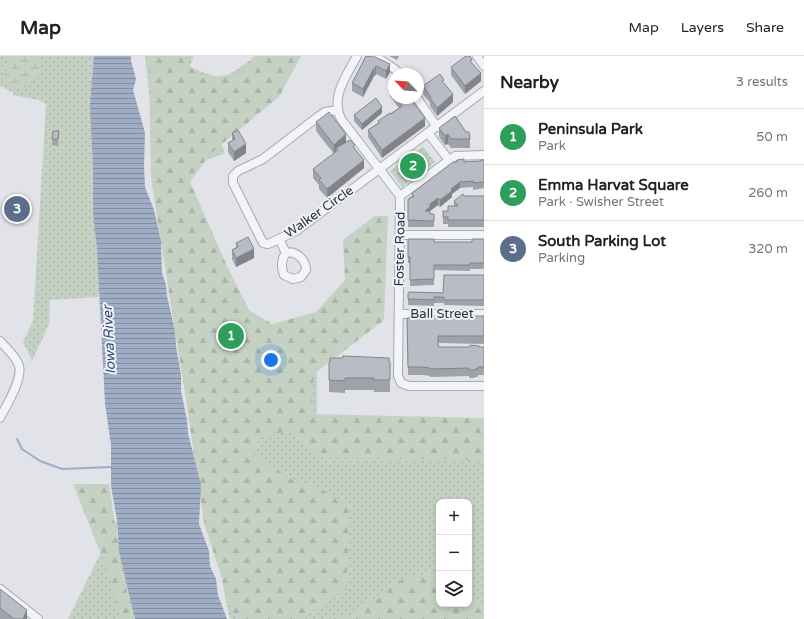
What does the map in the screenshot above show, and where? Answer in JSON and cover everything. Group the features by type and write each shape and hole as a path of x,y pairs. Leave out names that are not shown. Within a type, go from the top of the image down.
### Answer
{"street":[{"path":"338,110 338,94 356,56"},
{"path":"375,56 393,68"},
{"path":"478,56 484,66"},
{"name":"Walker Circle","path":"338,110 325,112 263,159 238,170 232,176 233,183 261,242 268,244 296,231 484,92"},
{"path":"421,104 437,127"},
{"name":"Foster Road","path":"338,110 341,119 400,196 398,376 401,383 409,386 484,386"},
{"path":"428,133 449,160"},
{"path":"400,196 455,156 484,155"},
{"path":"400,235 484,235"},
{"path":"280,239 286,253"},
{"name":"Ball Street","path":"399,314 484,314"},
{"path":"0,341 14,357 19,365 20,373 0,418"},
{"path":"0,589 38,619"}],"green space":[{"path":"0,56 98,56 99,297 50,300 49,324 32,361 23,342 33,321 46,104 38,100 13,95 14,93 0,86"},
{"path":"7,56 41,56 38,75 30,85 20,88 7,83 5,75 8,62"},
{"path":"145,56 194,56 189,67 222,79 257,56 208,116 225,153 175,172 246,331 317,341 317,417 484,420 484,619 231,619 229,616 208,508 169,269"},
{"path":"149,56 187,56 185,61 202,78 237,74 254,56 301,56 279,97 211,153 190,182 228,268 249,310 272,324 316,312 345,280 343,240 375,216 388,216 384,320 314,374 311,414 484,418 484,460 323,458 288,431 260,438 253,454 296,482 320,488 350,507 346,589 307,615 305,619 237,619 234,616 204,523 151,179"},
{"path":"423,146 435,162 402,187 390,171"},
{"path":"73,484 109,484 123,579 134,619 121,619 110,577"},
{"path":"117,520 117,535 135,619 68,619"},
{"path":"430,572 436,574 436,607 472,607 472,595 484,605 484,619 326,619 352,615 398,581"}],"water":[{"name":"Iowa River","path":"94,56 131,56 136,79 133,90 145,133 145,187 154,210 161,241 162,273 166,285 175,331 181,375 181,391 188,433 201,485 199,524 209,551 210,566 216,579 218,595 227,619 135,619 119,552 117,520 111,486 111,445 105,403 97,249 93,213 93,168 90,105"}],"building":[{"path":"366,56 373,56 390,64 386,71 376,66 363,89 352,83"},
{"path":"466,56 470,56 472,60 470,61 481,73 465,86 451,67"},
{"path":"440,74 444,80 442,81 453,94 437,108 424,85"},
{"path":"376,98 382,107 362,124 354,115"},
{"path":"401,104 414,104 425,118 382,150 368,130 379,123 378,121 402,106"},
{"path":"329,112 346,134 334,145 316,122"},
{"path":"455,116 466,132 469,132 470,139 451,139 448,134 445,136 439,128"},
{"path":"238,130 246,144 234,152 228,143 235,139 232,133"},
{"path":"53,131 59,131 58,139 52,139"},
{"path":"350,140 355,145 353,147 364,160 327,189 319,180 321,178 313,169 338,150 336,148"},
{"path":"464,159 464,162 484,160 484,182 460,182 451,189 452,191 440,200 438,198 430,204 430,207 425,211 430,211 430,214 434,214 434,221 408,220 408,199 410,199 410,197 414,197 412,193 453,162"},
{"path":"404,163 408,169 404,173 399,166"},
{"path":"463,194 464,196 484,196 484,220 448,220 448,217 443,217 443,211 448,211 448,206 458,206 454,201"},
{"path":"248,237 254,249 236,258 232,250 238,247 236,243"},
{"path":"408,239 434,239 434,242 472,242 472,239 484,239 484,263 470,263 470,265 434,265 434,279 410,280"},
{"path":"444,275 484,275 484,300 444,300 444,297 434,297 434,300 408,299 408,293 410,292 443,293"},
{"path":"419,314 428,316 484,316 484,336 438,336 438,345 439,347 470,347 470,345 484,347 484,367 469,370 469,368 430,369 422,367 408,367 407,318 410,318 410,316 419,316"},
{"path":"343,356 389,358 390,380 374,380 374,378 345,378 345,381 329,380 330,358 343,358"},
{"path":"0,589 27,610 23,619 14,619 0,608"}],"waterway":[{"path":"17,439 22,449 40,461 62,469 111,467"}],"place":[{"name":"Emma Harvat Square","path":"413,166"},
{"name":"South Parking Lot","path":"17,209"},
{"name":"Peninsula Park","path":"231,336"}]}
